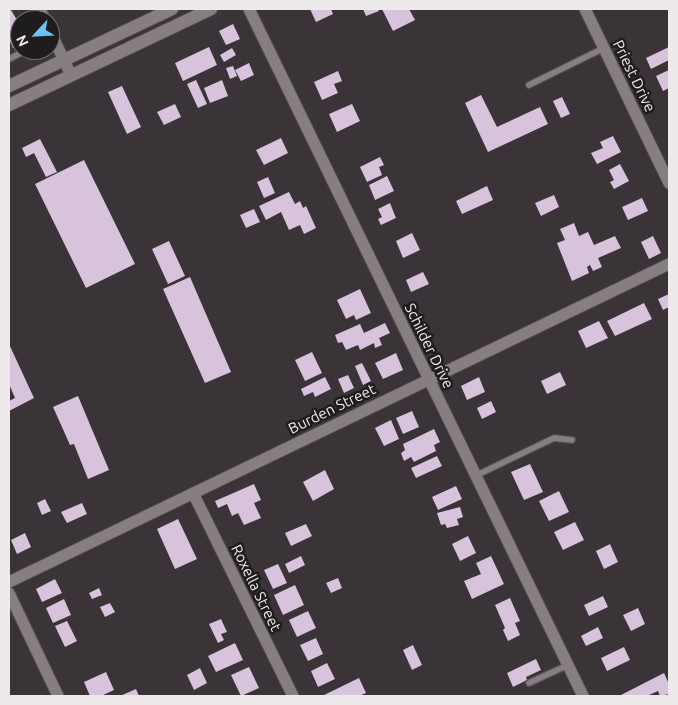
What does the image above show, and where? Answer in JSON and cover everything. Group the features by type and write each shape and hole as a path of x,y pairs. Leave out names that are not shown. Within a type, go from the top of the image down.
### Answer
{"main road":[{"path":"9,86 172,9"},
{"path":"9,105 211,9"}],"street":[{"name":"Schilder Drive","path":"249,9 583,696"},
{"name":"Priest Drive","path":"585,9 669,183"},
{"path":"60,53 71,75"},
{"name":"Burden Street","path":"9,582 669,264"},
{"name":"Roxella Street","path":"193,493 293,696"},
{"path":"9,593 58,696"}],"lane":[{"path":"529,85 604,48"},
{"path":"476,476 554,438 572,440"},
{"path":"529,683 568,666"}],"building":[{"path":"310,9 331,9 333,14 316,22"},
{"path":"363,9 378,9 379,11 366,16"},
{"path":"382,9 409,9 415,20 393,31"},
{"path":"10,10 10,41 9,39"},
{"path":"233,24 240,39 226,45 219,31"},
{"path":"209,47 217,65 183,81 175,63"},
{"path":"669,47 669,60 651,69 646,58"},
{"path":"232,48 236,55 224,62 220,55"},
{"path":"249,63 254,75 241,81 235,70"},
{"path":"233,66 237,76 230,79 226,68"},
{"path":"669,70 669,88 663,91 656,76"},
{"path":"338,71 342,81 334,84 338,93 322,100 314,82"},
{"path":"196,80 207,104 198,108 187,84"},
{"path":"222,80 228,96 210,103 204,88"},
{"path":"122,86 141,127 127,134 108,92"},
{"path":"481,95 497,127 540,107 548,124 488,152 465,103"},
{"path":"562,97 570,114 561,118 553,101"},
{"path":"175,104 181,117 164,125 157,112"},
{"path":"352,104 360,121 337,132 329,114"},
{"path":"613,136 621,152 597,164 591,153 603,148 600,142"},
{"path":"281,138 288,153 264,165 256,150"},
{"path":"40,139 57,172 46,177 34,153 26,157 22,148"},
{"path":"380,157 384,165 379,167 382,175 367,182 360,167"},
{"path":"84,160 135,264 86,288 35,184"},
{"path":"620,164 629,181 614,189 610,182 614,180 609,170"},
{"path":"387,176 394,191 375,200 369,185"},
{"path":"268,177 275,193 264,198 257,182"},
{"path":"487,186 493,200 462,214 456,201"},
{"path":"289,192 295,204 300,201 303,208 306,206 316,228 304,234 300,225 289,230 281,212 266,220 259,206"},
{"path":"554,195 559,207 541,216 535,203"},
{"path":"642,198 648,211 628,220 622,207"},
{"path":"390,203 396,218 381,225 378,219 382,217 378,209"},
{"path":"254,209 260,222 246,228 240,215"},
{"path":"574,223 579,236 588,232 594,245 615,236 621,248 598,258 602,267 593,271 590,265 587,267 589,273 572,281 557,243 565,240 560,229"},
{"path":"412,233 420,250 403,258 396,241"},
{"path":"653,236 661,253 649,259 641,242"},
{"path":"169,241 185,276 168,284 152,249"},
{"path":"423,272 429,284 411,292 406,280"},
{"path":"190,277 231,372 205,383 163,289"},
{"path":"360,289 371,313 356,320 354,315 346,319 337,300"},
{"path":"669,294 669,307 663,310 658,299"},
{"path":"644,303 652,319 615,336 607,321"},
{"path":"599,321 608,338 586,348 578,331"},
{"path":"385,323 390,333 379,338 382,345 375,348 374,343 360,350 358,345 346,350 342,342 338,343 335,335 360,324 364,333"},
{"path":"9,344 34,398 9,411 9,401 15,398 9,384"},
{"path":"312,352 322,373 305,381 295,360"},
{"path":"396,353 403,370 383,379 375,363"},
{"path":"362,363 371,381 363,385 355,366"},
{"path":"560,372 566,385 547,394 541,381"},
{"path":"348,375 354,388 344,393 338,379"},
{"path":"325,377 331,389 315,397 313,392 304,396 301,389"},
{"path":"479,377 485,392 467,400 461,386"},
{"path":"78,396 109,470 88,479 74,444 70,445 53,407"},
{"path":"491,401 496,412 482,419 477,408"},
{"path":"412,411 419,427 403,434 396,418"},
{"path":"391,420 399,439 384,446 375,428"},
{"path":"434,429 440,442 434,445 436,451 414,462 411,457 404,461 401,453 405,450 403,444"},
{"path":"437,456 442,466 416,478 411,468"},
{"path":"530,464 543,492 524,500 511,472"},
{"path":"325,470 334,489 313,501 303,482"},
{"path":"254,484 261,500 254,503 261,518 244,525 238,513 232,516 227,504 218,508 215,501"},
{"path":"456,486 462,499 438,510 432,497"},
{"path":"559,491 569,512 549,521 539,501"},
{"path":"45,499 51,511 42,515 37,503"},
{"path":"82,503 87,514 67,523 61,512"},
{"path":"460,507 463,517 457,519 459,525 447,528 445,524 441,525 437,513"},
{"path":"178,519 197,559 175,569 157,529"},
{"path":"575,522 584,540 563,550 554,532"},
{"path":"306,524 312,536 291,546 285,533"},
{"path":"25,533 31,547 17,554 11,540"},
{"path":"468,536 476,553 460,561 452,544"},
{"path":"610,544 618,562 604,569 596,551"},
{"path":"301,556 305,565 289,573 285,564"},
{"path":"491,556 504,584 472,599 464,581 481,574 476,563"},
{"path":"278,564 287,583 273,589 264,570"},
{"path":"338,578 342,588 331,593 326,583"},
{"path":"55,579 62,593 42,602 36,589"},
{"path":"295,585 304,605 283,615 274,595"},
{"path":"99,588 102,595 92,599 89,593"},
{"path":"603,596 608,607 589,616 584,605"},
{"path":"510,598 520,621 515,623 520,635 508,641 503,630 505,628 495,605"},
{"path":"64,599 71,615 53,623 46,608"},
{"path":"110,603 115,612 105,617 100,607"},
{"path":"638,608 645,624 631,631 623,615"},
{"path":"308,611 316,628 297,637 289,620"},
{"path":"221,619 227,632 221,634 224,640 218,643 209,624"},
{"path":"67,621 77,641 65,647 55,626"},
{"path":"598,627 603,638 586,646 581,636"},
{"path":"316,638 323,654 308,661 300,645"},
{"path":"235,643 243,660 216,672 208,656"},
{"path":"413,645 422,665 412,670 403,650"},
{"path":"624,647 630,660 607,671 601,658"},
{"path":"536,659 541,670 526,677 527,680 513,687 507,673"},
{"path":"327,663 335,679 318,687 311,671"},
{"path":"249,667 259,688 241,696 231,675"},
{"path":"200,668 207,683 194,690 187,675"},
{"path":"106,672 114,690 101,696 90,696 84,682"},
{"path":"664,673 669,684 669,694 660,696 658,691 647,696 619,696"},
{"path":"359,678 366,693 359,696 324,695"},
{"path":"136,689 139,696 120,696"}]}
